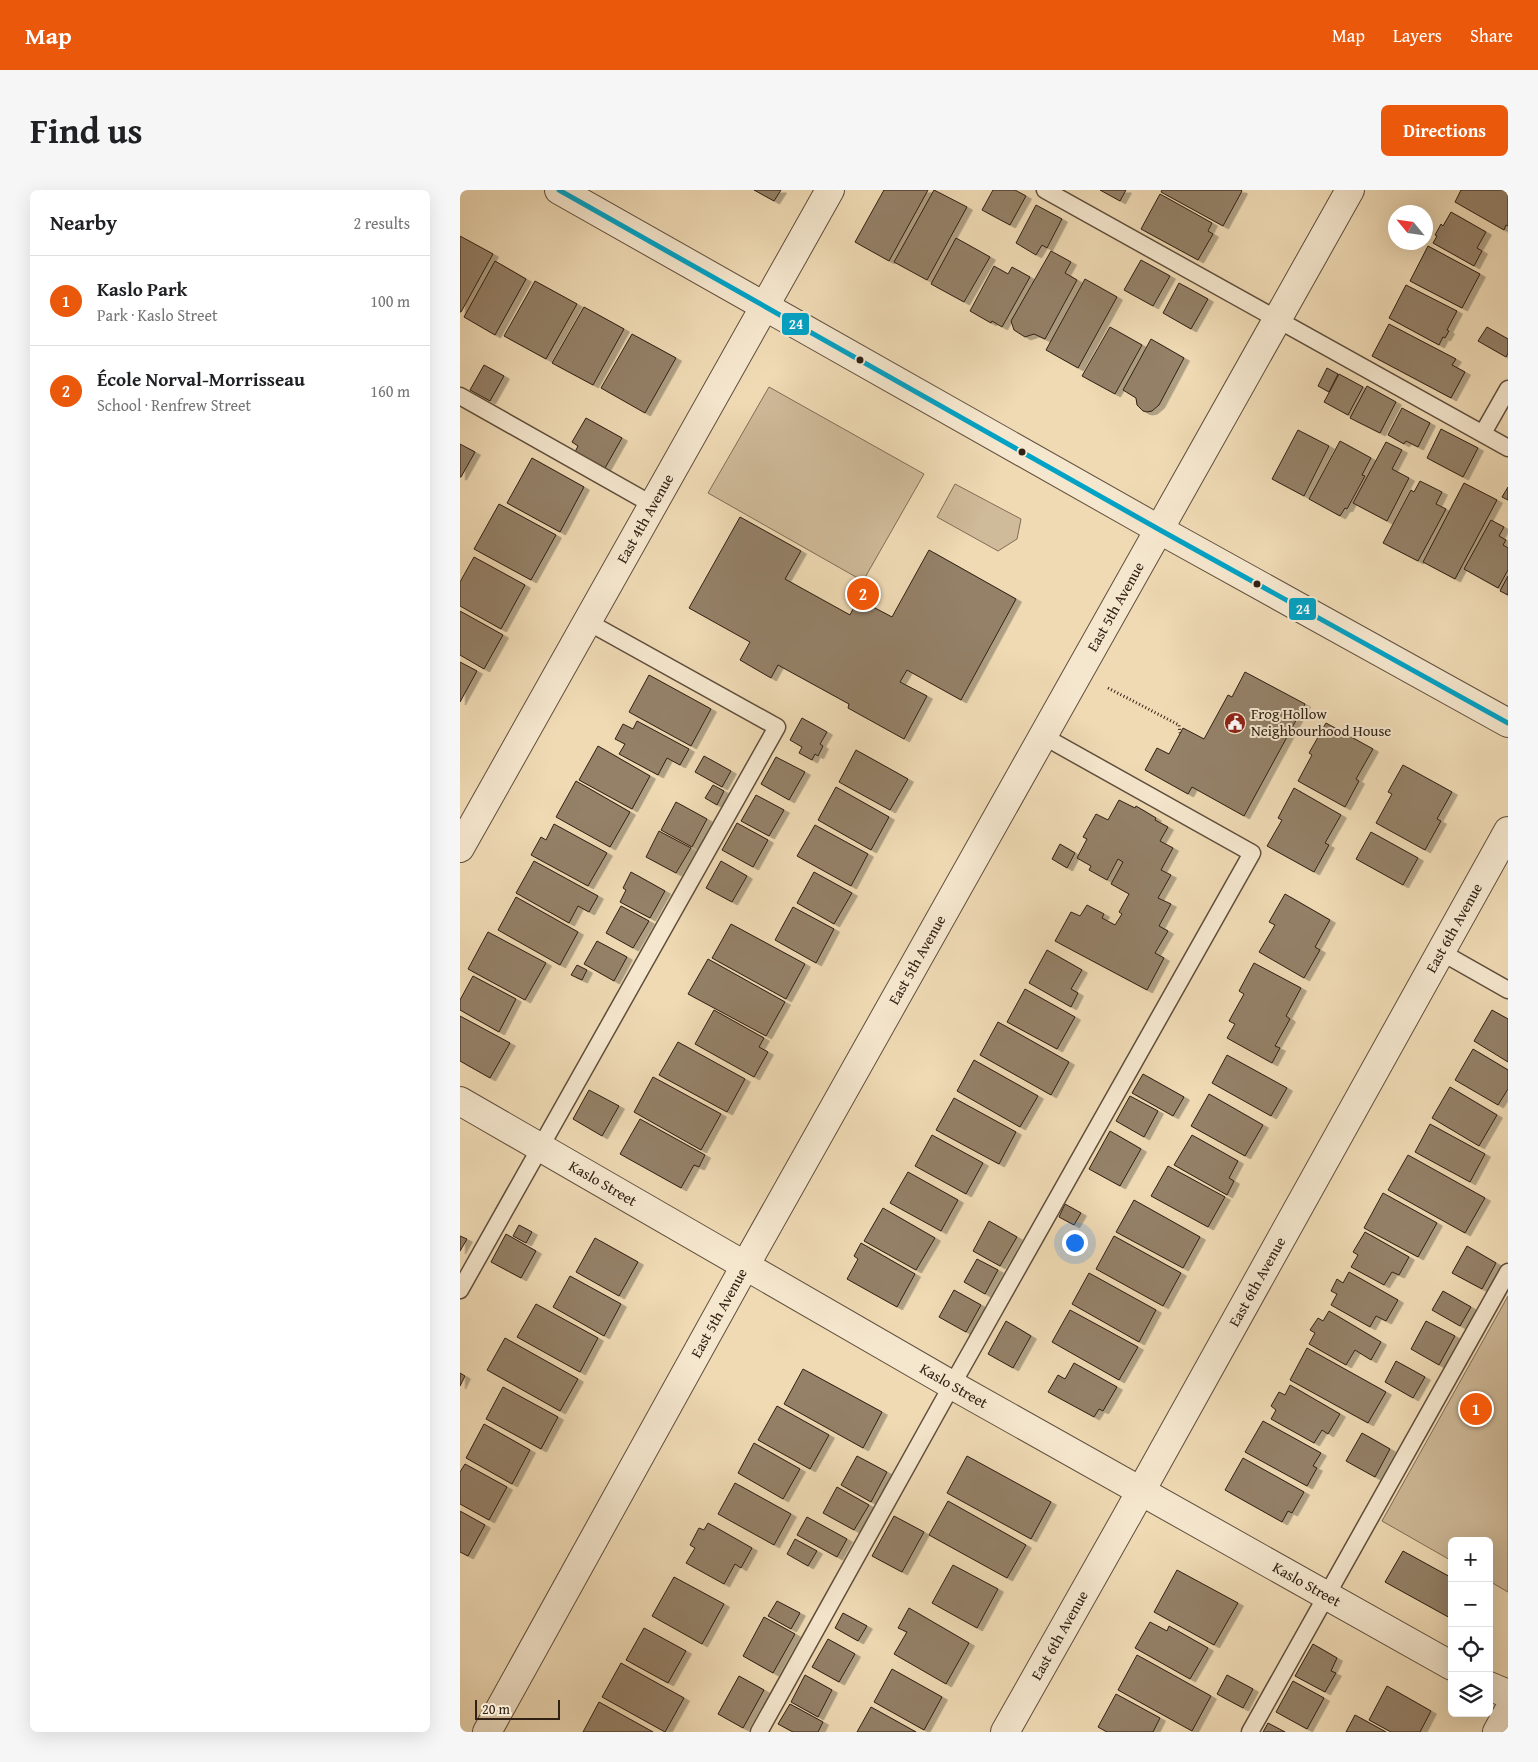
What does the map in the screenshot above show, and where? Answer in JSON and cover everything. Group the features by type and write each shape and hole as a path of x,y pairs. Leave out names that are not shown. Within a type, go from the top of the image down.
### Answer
{"street":[{"path":"559,190 1160,530 1508,723"},
{"name":"East 4th Avenue","path":"460,848 830,190"},
{"name":"East 5th Avenue","path":"487,1732 745,1266 1350,190"},
{"name":"East 6th Avenue","path":"1005,1732 1508,832"},
{"name":"Kaslo Street","path":"460,1101 952,1385 1448,1664"},
{"path":"1493,1688 1508,1694"},
{"path":"1497,1732 1508,1712"}],"lane":[{"path":"1045,190 1072,196 1277,320 1508,448"},
{"path":"1483,433 1508,389"},
{"path":"460,396 653,505"},
{"path":"460,1290 777,726 588,622"},
{"path":"759,1732 1252,853 1044,736"},
{"path":"1441,952 1508,990"},
{"path":"1250,1732 1508,1272"}],"path":[{"path":"1108,688 1179,725 1180,733"}],"shaded area":[{"path":"769,387 924,474 863,581 708,493"},
{"path":"955,484 1021,519 1017,539 998,551 937,517"},
{"path":"1508,1296 1508,1592 1493,1583 1493,1537 1448,1537 1448,1559 1382,1521"}],"building":[{"path":"754,190 781,190 774,201"},
{"path":"884,190 928,190 889,261 855,242"},
{"path":"934,190 967,207 927,280 894,262"},
{"path":"993,190 1015,190 1026,196 1010,225 982,210"},
{"path":"1100,190 1126,190 1120,201"},
{"path":"1162,190 1242,191 1223,226 1161,192"},
{"path":"1461,190 1508,190 1508,226 1506,225 1504,230 1455,202"},
{"path":"1160,194 1212,223 1208,231 1213,234 1198,260 1141,229"},
{"path":"1036,205 1062,219 1047,248 1042,245 1036,255 1016,243"},
{"path":"1451,212 1486,232 1477,248 1482,251 1474,266 1433,243 1441,224 1443,226"},
{"path":"460,236 493,254 461,312 460,312"},
{"path":"956,238 990,257 964,302 931,284"},
{"path":"1433,249 1480,274 1462,308 1410,281 1426,250"},
{"path":"1051,251 1071,262 1065,273 1077,280 1045,339 1034,334 1025,337 1014,330 1011,321"},
{"path":"1141,260 1170,276 1153,306 1124,290"},
{"path":"495,261 526,279 495,335 464,317"},
{"path":"994,266 1008,274 1012,267 1030,277 1002,327 970,311"},
{"path":"1085,279 1117,297 1078,368 1046,350"},
{"path":"535,281 577,304 546,359 504,336"},
{"path":"1179,283 1208,299 1191,329 1163,313"},
{"path":"1406,285 1457,311 1447,330 1449,331 1439,345 1389,318"},
{"path":"584,307 624,329 593,385 552,363"},
{"path":"1389,324 1456,359 1452,365 1465,372 1451,398 1372,356"},
{"path":"1110,327 1142,345 1115,394 1082,376"},
{"path":"1487,327 1508,339 1508,353 1506,357 1478,341"},
{"path":"632,334 676,358 645,413 601,388"},
{"path":"1151,339 1184,358 1159,405 1152,411 1147,412 1137,405 1136,398 1123,390"},
{"path":"484,365 504,376 490,401 470,390"},
{"path":"1327,368 1338,374 1329,392 1318,386"},
{"path":"1339,374 1363,387 1348,415 1324,402"},
{"path":"1367,386 1396,402 1380,433 1350,418"},
{"path":"1402,408 1430,423 1418,447 1406,441 1404,444 1388,435"},
{"path":"586,418 622,438 605,468 575,452 578,446 572,442"},
{"path":"1441,429 1478,448 1463,477 1427,458"},
{"path":"1298,430 1329,446 1304,496 1272,479"},
{"path":"1340,441 1371,458 1362,475 1365,476 1347,509 1345,508 1340,516 1309,499"},
{"path":"1386,442 1402,450 1392,469 1409,478 1387,521 1353,503"},
{"path":"460,444 475,452 461,477 460,477"},
{"path":"532,458 584,487 560,532 507,503"},
{"path":"1420,481 1442,492 1436,504 1446,509 1418,561 1383,543 1411,490 1414,492"},
{"path":"1464,483 1497,500 1455,579 1423,562"},
{"path":"1508,487 1508,500 1502,497"},
{"path":"499,504 556,535 531,580 474,549"},
{"path":"740,517 801,551 785,579 850,615 858,599 892,617 929,550 1016,599 961,700 907,670 900,682 927,696 904,739 848,708 849,704 778,665 771,678 740,660 750,642 689,608"},
{"path":"1491,520 1504,527 1499,536 1506,540 1503,545 1508,548 1508,570 1498,588 1464,569"},
{"path":"474,557 525,585 501,629 460,606 460,582"},
{"path":"1508,576 1508,595 1500,591"},
{"path":"460,611 503,635 484,669 460,655"},
{"path":"460,662 477,671 460,702"},
{"path":"1245,672 1305,704 1244,816 1192,787 1188,794 1145,770 1157,748 1169,754 1183,728 1204,739 1228,695 1232,697"},
{"path":"649,675 711,709 691,746 629,712"},
{"path":"802,718 827,732 820,744 823,746 818,756 815,754 812,760 799,753 802,747 790,740"},
{"path":"637,721 689,749 680,765 667,758 658,775 619,754 625,744 615,739 623,724 633,729"},
{"path":"1326,723 1373,749 1356,779 1359,781 1345,807 1298,781 1312,755 1309,753"},
{"path":"598,746 650,776 632,809 579,780"},
{"path":"856,750 908,779 890,810 839,782"},
{"path":"704,756 731,771 722,787 695,772"},
{"path":"776,757 805,772 789,800 761,784"},
{"path":"1403,765 1452,792 1437,819 1441,821 1425,850 1376,823 1392,794 1388,792"},
{"path":"576,781 630,812 610,847 556,817"},
{"path":"713,785 724,791 717,805 705,798"},
{"path":"836,787 889,817 871,850 818,820"},
{"path":"1294,788 1341,815 1325,843 1329,845 1314,872 1267,846 1282,820 1278,818"},
{"path":"756,795 784,810 769,836 741,821"},
{"path":"1119,800 1135,808 1136,806 1168,827 1160,841 1173,848 1161,870 1171,875 1158,898 1171,904 1159,926 1168,931 1155,953 1164,958 1147,990 1055,941 1071,912 1080,916 1087,905 1104,914 1102,918 1115,925 1122,914 1119,912 1129,894 1111,884 1123,862 1118,859 1107,880 1089,870 1091,866 1077,858 1087,839 1083,837 1096,814 1108,820"},
{"path":"676,802 707,819 692,847 661,830"},
{"path":"737,823 768,840 753,867 722,850"},
{"path":"554,824 607,853 588,886 531,855 541,837 546,840"},
{"path":"815,825 868,854 851,886 797,856"},
{"path":"659,831 691,848 676,873 646,857"},
{"path":"1371,832 1418,858 1403,885 1356,859"},
{"path":"1060,844 1075,853 1067,868 1052,859"},
{"path":"534,861 598,896 589,912 578,906 569,923 516,893"},
{"path":"721,861 747,876 732,902 706,888"},
{"path":"631,872 665,891 650,918 620,902 626,890 623,888"},
{"path":"814,872 852,893 834,924 797,903"},
{"path":"1285,894 1330,920 1315,947 1320,950 1304,978 1259,952 1275,925 1269,922"},
{"path":"516,897 578,932 560,965 498,930"},
{"path":"621,906 649,921 633,948 606,933"},
{"path":"793,907 834,929 816,963 775,940"},
{"path":"731,924 805,964 786,999 712,958"},
{"path":"488,932 546,963 525,1000 468,969"},
{"path":"597,941 627,957 614,981 584,964"},
{"path":"1047,950 1082,970 1071,989 1078,993 1071,1007 1029,983"},
{"path":"708,959 785,1002 766,1036 688,994"},
{"path":"1254,963 1301,988 1286,1016 1290,1019 1275,1046 1280,1048 1272,1063 1227,1038 1235,1024 1229,1021 1244,994 1239,991"},
{"path":"577,965 587,970 582,980 571,975"},
{"path":"473,976 516,999 499,1032 460,1010 460,1000"},
{"path":"1025,989 1075,1017 1057,1049 1007,1022"},
{"path":"714,1010 764,1038 759,1047 768,1052 754,1077 695,1044"},
{"path":"1492,1010 1508,1019 1508,1062 1474,1041"},
{"path":"460,1016 510,1043 490,1078 460,1061"},
{"path":"998,1022 1069,1062 1051,1095 980,1055"},
{"path":"678,1042 745,1079 727,1112 659,1075"},
{"path":"1473,1049 1508,1070 1508,1089 1498,1105 1455,1080"},
{"path":"1227,1055 1287,1088 1271,1116 1212,1083"},
{"path":"974,1060 1038,1096 1020,1127 957,1091"},
{"path":"1143,1074 1184,1097 1173,1116 1132,1093"},
{"path":"653,1077 721,1114 701,1150 634,1112"},
{"path":"1450,1087 1497,1115 1479,1146 1432,1118"},
{"path":"589,1090 619,1106 602,1136 573,1119"},
{"path":"1209,1094 1263,1125 1245,1156 1191,1126"},
{"path":"1130,1096 1158,1111 1144,1137 1116,1121"},
{"path":"954,1098 1016,1132 999,1164 936,1130"},
{"path":"640,1119 705,1155 699,1167 694,1165 681,1188 620,1154"},
{"path":"1430,1124 1485,1154 1470,1182 1415,1152"},
{"path":"1110,1131 1141,1149 1120,1186 1089,1169"},
{"path":"932,1135 983,1163 966,1194 915,1166"},
{"path":"1192,1135 1238,1161 1229,1178 1234,1181 1227,1195 1174,1165"},
{"path":"1408,1155 1485,1198 1465,1233 1388,1190"},
{"path":"1168,1166 1225,1197 1208,1227 1151,1196"},
{"path":"908,1172 958,1200 941,1231 890,1203"},
{"path":"1383,1193 1437,1223 1418,1257 1364,1228"},
{"path":"1134,1200 1200,1237 1183,1268 1116,1232"},
{"path":"1065,1204 1081,1213 1074,1225 1059,1217"},
{"path":"883,1208 935,1238 916,1270 864,1241"},
{"path":"989,1221 1017,1237 1000,1266 973,1251"},
{"path":"519,1225 532,1232 526,1243 513,1236"},
{"path":"1365,1232 1409,1257 1399,1275 1392,1272 1384,1285 1351,1267 1358,1255 1353,1252"},
{"path":"506,1234 536,1251 521,1278 491,1262"},
{"path":"460,1236 467,1239 460,1251"},
{"path":"1114,1236 1181,1273 1163,1306 1096,1269"},
{"path":"595,1238 638,1262 619,1296 576,1272"},
{"path":"861,1243 915,1274 897,1307 847,1279 858,1259 854,1256"},
{"path":"1467,1246 1496,1263 1482,1289 1452,1273"},
{"path":"977,1259 998,1270 985,1294 964,1282"},
{"path":"1349,1272 1398,1300 1386,1321 1376,1316 1370,1327 1331,1305 1337,1294 1331,1291 1337,1279 1343,1283"},
{"path":"1089,1273 1156,1310 1139,1342 1072,1304"},
{"path":"570,1276 621,1304 604,1336 553,1307"},
{"path":"954,1290 981,1305 966,1332 939,1317"},
{"path":"1443,1291 1471,1307 1460,1326 1432,1310"},
{"path":"536,1304 598,1338 580,1372 517,1337"},
{"path":"1070,1310 1138,1347 1119,1380 1052,1342"},
{"path":"1329,1311 1381,1342 1371,1360 1355,1350 1346,1365 1309,1344 1315,1333 1310,1330 1318,1318 1323,1321"},
{"path":"1006,1321 1031,1336 1013,1368 988,1354"},
{"path":"1426,1321 1455,1336 1439,1365 1411,1349"},
{"path":"505,1338 578,1379 560,1411 487,1370"},
{"path":"1307,1348 1386,1392 1368,1423 1290,1380"},
{"path":"1396,1361 1425,1377 1413,1398 1385,1382"},
{"path":"1074,1363 1117,1387 1103,1411 1099,1409 1094,1417 1048,1392 1058,1375 1065,1379"},
{"path":"803,1369 882,1412 863,1448 784,1404"},
{"path":"460,1373 465,1376 460,1386"},
{"path":"1290,1385 1340,1414 1328,1434 1322,1430 1314,1443 1271,1419 1276,1410 1271,1406 1279,1392 1285,1395"},
{"path":"503,1387 558,1417 541,1449 486,1419"},
{"path":"777,1406 829,1435 810,1469 758,1440"},
{"path":"1263,1421 1321,1453 1313,1466 1317,1468 1307,1486 1245,1452"},
{"path":"484,1424 530,1450 512,1484 466,1458"},
{"path":"1362,1433 1390,1449 1375,1477 1346,1461"},
{"path":"754,1443 800,1469 783,1499 738,1473"},
{"path":"857,1456 887,1472 871,1502 841,1485"},
{"path":"967,1456 1051,1502 1031,1539 947,1493"},
{"path":"1243,1458 1304,1492 1292,1513 1288,1511 1282,1522 1225,1490"},
{"path":"465,1464 507,1487 489,1520 460,1504 460,1472"},
{"path":"735,1483 791,1514 774,1545 718,1514"},
{"path":"837,1487 869,1505 854,1530 823,1513"},
{"path":"948,1501 1026,1545 1007,1578 929,1535"},
{"path":"460,1511 485,1525 468,1556 460,1552"},
{"path":"894,1516 924,1532 902,1572 872,1556"},
{"path":"807,1517 847,1539 837,1557 797,1535"},
{"path":"708,1523 752,1548 741,1568 735,1564 724,1584 686,1563 695,1548 690,1545 699,1528 704,1530"},
{"path":"795,1539 817,1551 808,1566 787,1554"},
{"path":"1403,1551 1448,1576 1448,1617 1385,1582"},
{"path":"953,1565 998,1589 977,1628 932,1603"},
{"path":"1177,1570 1238,1603 1214,1645 1154,1612"},
{"path":"674,1577 724,1604 702,1644 652,1616"},
{"path":"777,1601 800,1613 791,1629 768,1616"},
{"path":"909,1608 969,1643 946,1684 894,1654 907,1632 898,1628"},
{"path":"843,1613 867,1626 858,1641 835,1628"},
{"path":"764,1617 795,1634 773,1673 743,1656"},
{"path":"1150,1622 1167,1631 1169,1626 1208,1648 1190,1679 1135,1648"},
{"path":"644,1628 686,1651 668,1683 626,1660"},
{"path":"828,1639 855,1654 839,1682 812,1667"},
{"path":"1313,1644 1337,1658 1331,1671 1336,1673 1325,1692 1295,1676"},
{"path":"1137,1655 1211,1696 1192,1731 1118,1690"},
{"path":"621,1663 684,1698 665,1732 602,1697"},
{"path":"892,1669 942,1697 924,1730 874,1702"},
{"path":"805,1675 832,1690 818,1717 791,1702"},
{"path":"1227,1675 1253,1689 1243,1708 1217,1694"},
{"path":"739,1676 764,1690 743,1728 718,1714"},
{"path":"1293,1681 1324,1698 1307,1729 1276,1712"},
{"path":"1387,1686 1431,1711 1420,1732 1391,1732 1369,1720"},
{"path":"1116,1694 1160,1718 1153,1732 1107,1732 1098,1727"},
{"path":"599,1702 653,1732 583,1732"},
{"path":"790,1704 823,1722 818,1732 793,1732 778,1724"},
{"path":"871,1707 916,1732 857,1732"},
{"path":"1355,1715 1386,1732 1346,1732"},
{"path":"1268,1723 1285,1732 1263,1732"}],"transit line":[{"name":"24","path":"559,190 1160,530 1508,723"}],"place":[{"name":"École Norval-Morrisseau","path":"863,594"},
{"name":"Frog Hollow Neighbourhood House","path":"1235,723"},
{"name":"Kaslo Park","path":"1476,1409"}]}
